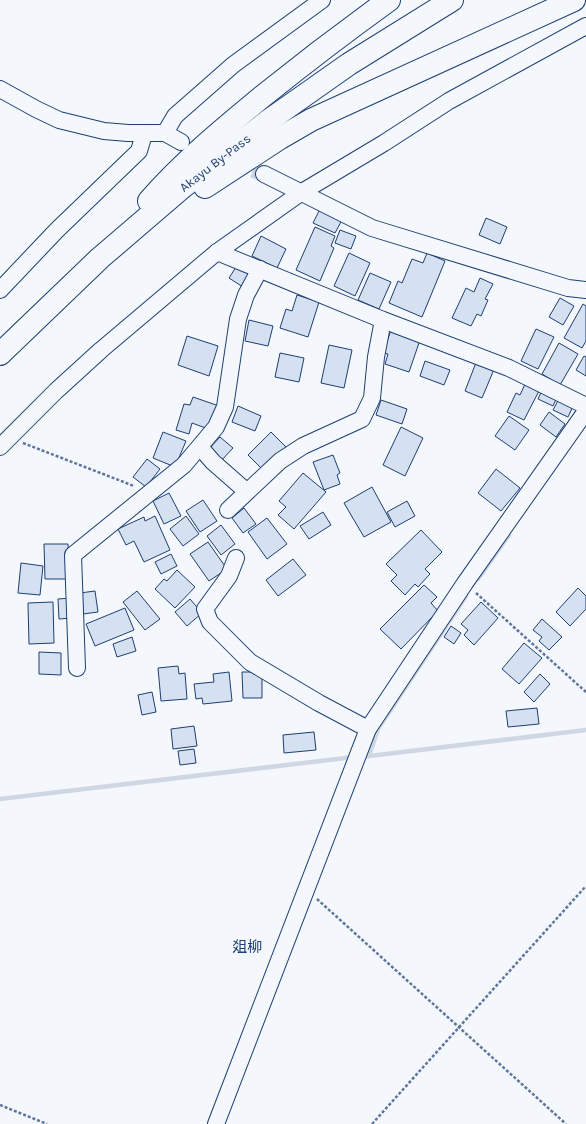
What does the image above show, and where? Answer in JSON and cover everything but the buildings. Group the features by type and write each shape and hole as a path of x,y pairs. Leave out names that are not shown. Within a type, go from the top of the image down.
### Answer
{"highway":[{"path":"100,258 169,178 232,122 302,64 389,0"},
{"name":"Akayu By-Pass","path":"0,354 100,258 184,186 268,121 349,64 452,0"},
{"path":"100,258 231,169 311,120 574,0"}],"street":[{"path":"165,133 175,116 233,65 322,0"},
{"path":"4,443 56,391 112,340 217,252 302,192 384,143 449,101 586,26"},
{"path":"0,88 36,109 59,120 104,130 144,134 165,133 181,142"},
{"path":"0,290 57,230 139,151 144,134"},
{"path":"264,174 372,228 568,288 586,290"},
{"path":"217,252 383,320 509,368 586,406"},
{"path":"77,668 73,555 184,465 216,427 225,407 238,319 246,295 260,269"},
{"path":"228,510 246,491 280,461 302,446 328,432 362,419 372,398 376,357 383,320"},
{"path":"216,1124 365,736 466,583 586,410"},
{"path":"200,447 213,462 246,491"},
{"path":"236,558 229,576 205,609 210,622 250,662 319,703 365,736"}],"path":[{"path":"4,443 149,492"},
{"path":"466,583 586,692"},
{"path":"372,1124 586,886"},
{"path":"306,888 566,1124"},
{"path":"0,1105 47,1124"}],"waterway":[{"path":"478,579 509,535"},
{"path":"369,756 378,729 466,596"},
{"path":"361,757 586,730"},
{"path":"0,799 354,757"}],"tunnel":[{"path":"231,161 264,174"}],"district":[{"name":"爼柳","path":"247,947"}]}
